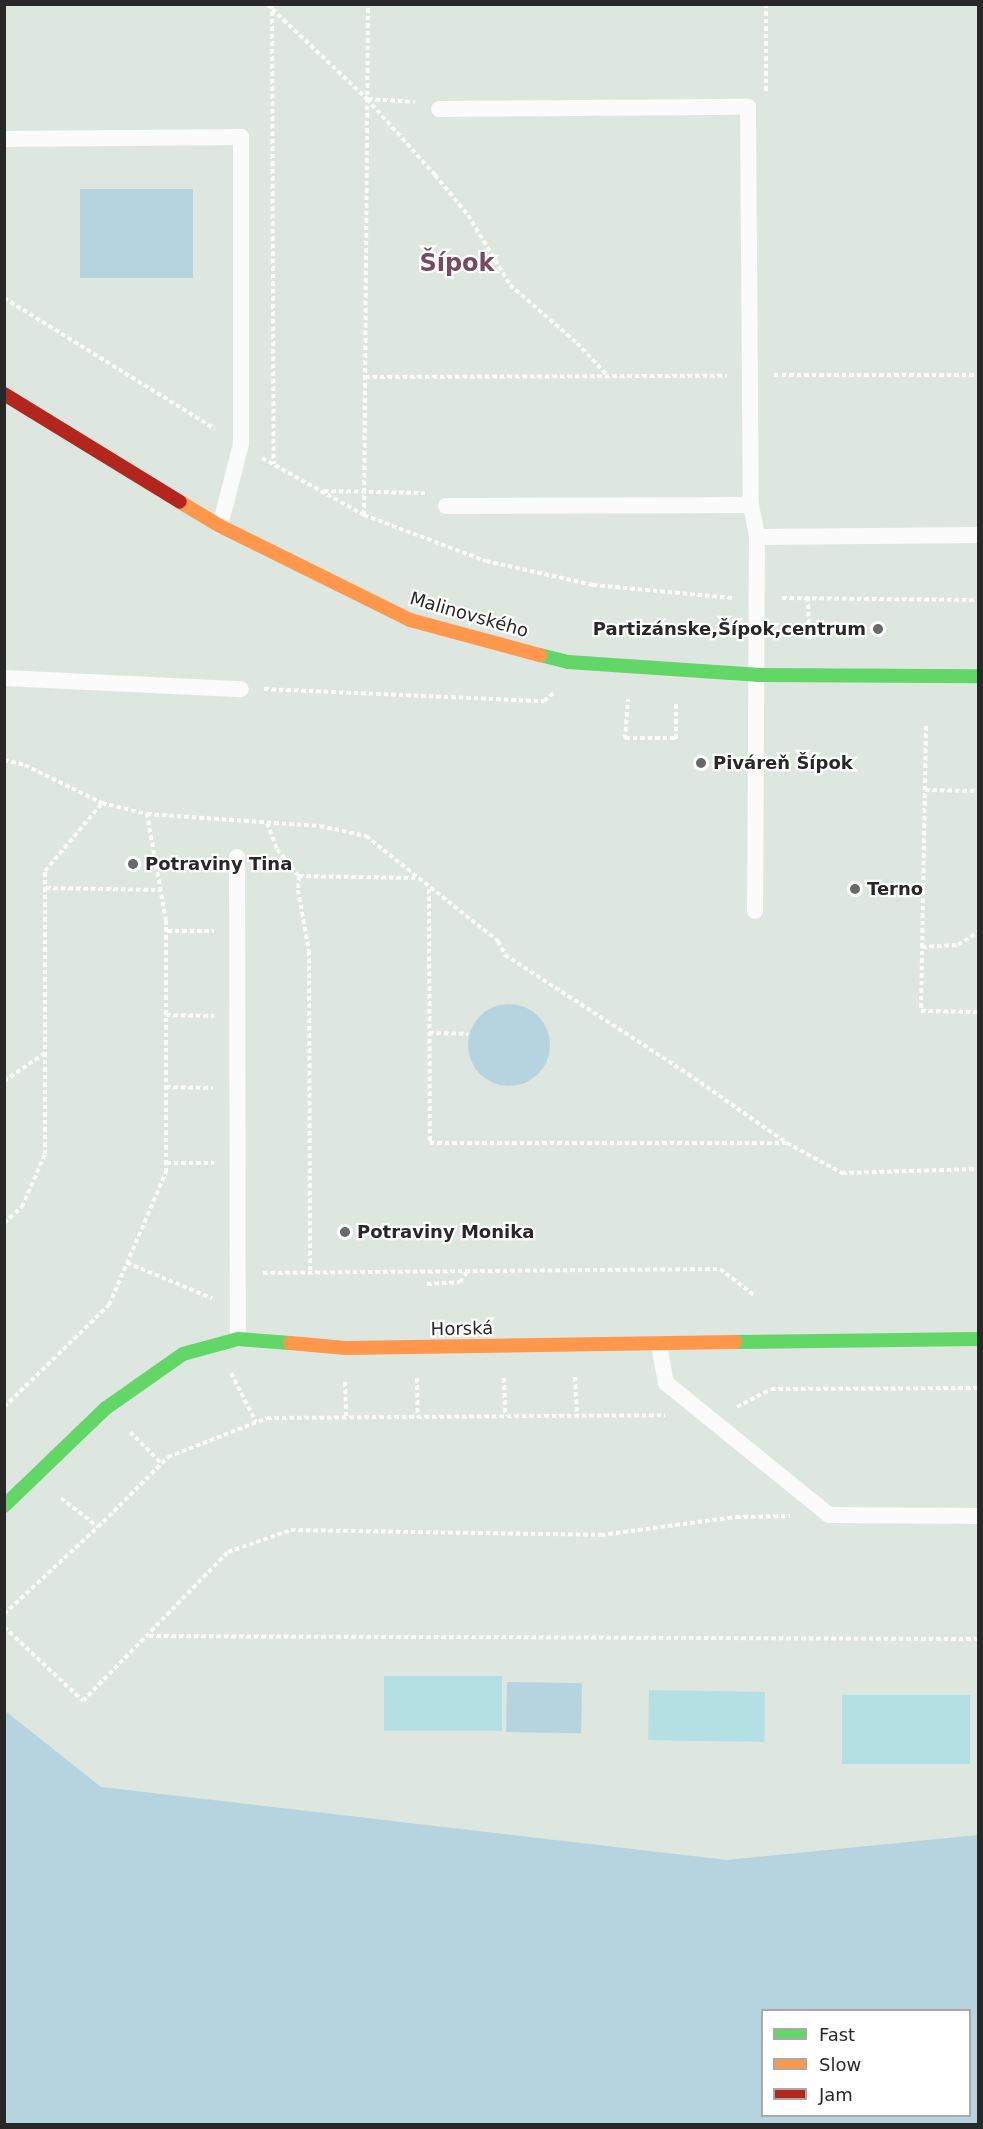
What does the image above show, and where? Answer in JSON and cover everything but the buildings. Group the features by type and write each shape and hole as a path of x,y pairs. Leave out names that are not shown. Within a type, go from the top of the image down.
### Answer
{"street":[{"name":"Malinovského","path":"4,394 220,526 410,620 568,662 757,675 978,676"},
{"name":"Horská","path":"4,1506 106,1408 183,1354 238,1339 346,1348 978,1339"}],"lane":[{"path":"440,109 748,107 751,505 757,537 755,911"},
{"path":"4,139 241,137 241,444 220,526"},
{"path":"446,506 751,505"},
{"path":"757,537 978,535"},
{"path":"4,678 240,688"},
{"path":"237,857 238,1339"},
{"path":"659,1344 666,1383 829,1515 976,1513"}],"path":[{"path":"267,4 367,99 468,214 510,285 577,343 608,376"},
{"path":"364,515 368,4"},
{"path":"766,4 766,95"},
{"path":"272,7 273,465"},
{"path":"367,99 423,102"},
{"path":"4,298 273,465 364,515 486,561 593,585 693,595 757,598 978,600"},
{"path":"365,377 978,375"},
{"path":"322,491 426,493 446,506"},
{"path":"808,597 808,640"},
{"path":"240,688 544,700 557,691"},
{"path":"628,699 625,739 676,739 676,704"},
{"path":"926,726 921,1011 978,1012"},
{"path":"4,760 25,765 102,803 147,814 320,826 366,836 498,941 505,955 688,1074 787,1143 842,1173 978,1169"},
{"path":"925,790 978,791"},
{"path":"4,1223 22,1207 45,1154 45,871 102,803"},
{"path":"4,1407 109,1305 166,1172 167,931 147,814"},
{"path":"267,823 277,849 299,876 298,890 309,951 310,1272"},
{"path":"299,876 416,878"},
{"path":"46,888 160,890"},
{"path":"429,888 430,1143 787,1143"},
{"path":"167,931 192,931"},
{"path":"922,947 957,945 978,932"},
{"path":"166,1015 192,1016"},
{"path":"429,1033 468,1034"},
{"path":"4,1081 46,1053"},
{"path":"166,1087 192,1088"},
{"path":"166,1163 192,1163"},
{"path":"127,1263 208,1298"},
{"path":"238,1273 720,1269 754,1295"},
{"path":"427,1284 460,1282 466,1272"},
{"path":"575,1379 577,1416"},
{"path":"504,1380 505,1416"},
{"path":"345,1387 346,1417"},
{"path":"417,1388 418,1417"},
{"path":"4,1614 98,1527 168,1456 267,1418 721,1415 771,1389 978,1388"},
{"path":"248,1405 256,1422"},
{"path":"148,1450 162,1464"},
{"path":"75,1509 98,1527"},
{"path":"4,1627 83,1701 149,1636 228,1552 291,1530 601,1535 736,1517 829,1515"},
{"path":"149,1636 978,1639"}],"shaded area":[{"path":"80,189 193,189 193,278 80,278"},
{"path":"509,1004 525,1008 538,1016 546,1029 550,1045 546,1061 538,1074 525,1082 509,1086 493,1082 480,1074 472,1061 468,1045 472,1029 480,1016 493,1008"},
{"path":"384,1676 502,1676 502,1731 384,1731"},
{"path":"507,1682 582,1683 581,1733 506,1732"},
{"path":"649,1690 765,1692 764,1742 648,1740"},
{"path":"842,1695 970,1695 970,1764 842,1764"},
{"path":"4,1710 101,1787 727,1860 978,1835 978,2124 5,2124"}],"traffic: fast":[{"path":"540,655 568,662 757,675 978,676"},
{"path":"4,1506 106,1408 183,1354 238,1339 290,1343"},
{"path":"735,1342 978,1339"}],"traffic: slow":[{"path":"180,502 220,526 410,620 540,655"},
{"path":"290,1343 346,1348 735,1342"}],"traffic: jam":[{"path":"4,394 180,502"}],"place":[{"name":"Partizánske,Šípok,centrum","path":"878,629"},
{"name":"Piváreň Šípok","path":"701,763"},
{"name":"Potraviny Tina","path":"133,864"},
{"name":"Terno","path":"855,889"},
{"name":"Potraviny Monika","path":"345,1232"}],"district":[{"name":"Šípok","path":"457,264"}]}
